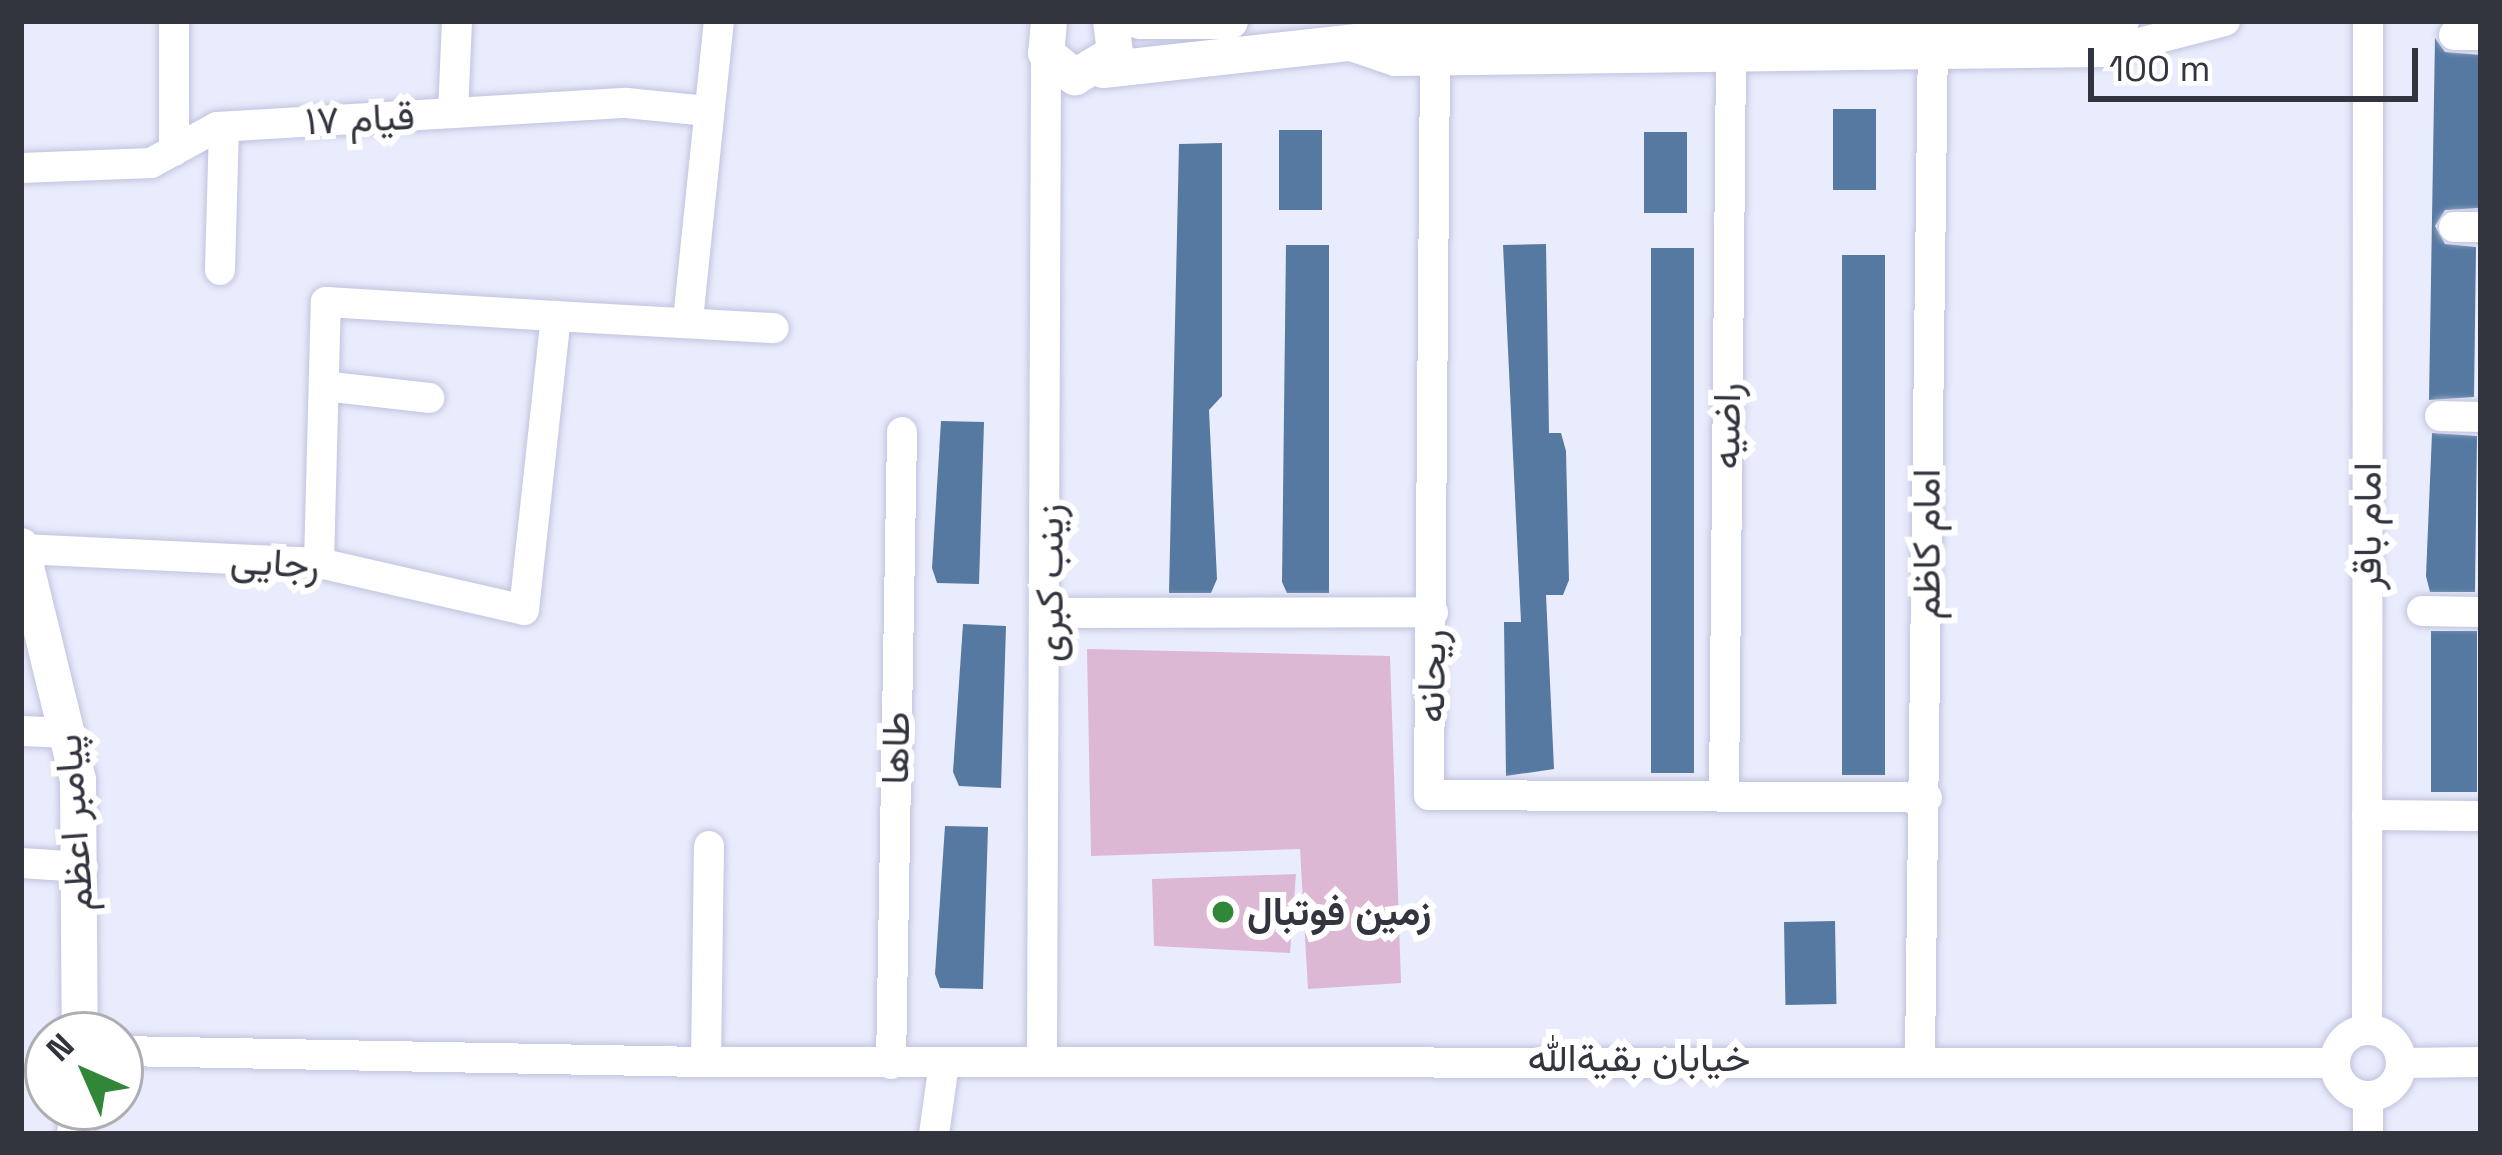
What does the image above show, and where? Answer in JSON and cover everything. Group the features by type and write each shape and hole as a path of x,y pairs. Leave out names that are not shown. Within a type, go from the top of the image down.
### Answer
{"main road":[{"path":"1098,72 1115,53 1111,21"},
{"path":"1139,21 1230,21"},
{"path":"1042,34 1057,69 1098,72 1331,30 1933,42 2121,21"},
{"name":"پیامبر اعظم","path":"21,547 28,615 70,733 82,867 80,1011"}],"street":[{"path":"174,21 174,151"},
{"path":"453,113 457,21"},
{"path":"688,320 719,21"},
{"path":"1331,30 1395,61 1731,55 1933,42 2104,52 2224,21"},
{"name":"امام باقر","path":"2367,1030 2368,21"},
{"name":"زینب کبری","path":"1042,34 1048,106 1051,613 1042,1058"},
{"name":"امام کاظم","path":"1920,1057 1927,798 1933,42"},
{"name":"راضیه","path":"1724,797 1731,55"},
{"name":"ریحانه","path":"1436,59 1429,795 1927,798"},
{"path":"1048,106 1098,72"},
{"name":"قیام ۱۷","path":"21,168 151,164 224,127 626,103 708,111"},
{"path":"220,270 224,127"},
{"path":"319,563 326,302 774,328"},
{"name":"رجایی","path":"21,547 319,563 524,610 556,316"},
{"path":"324,386 429,398"},
{"path":"2440,416 2481,416"},
{"name":"طاها","path":"891,1064 902,432"},
{"path":"2422,611 2481,612"},
{"path":"1051,613 1433,612"},
{"path":"21,731 70,733"},
{"path":"2367,815 2481,816"},
{"path":"706,1062 709,845"},
{"path":"21,863 82,867"},
{"path":"2367,1030 2388,1036 2402,1063 2395,1083 2368,1096 2341,1082 2335,1063 2342,1043 2367,1030"},
{"name":"خیابان بقیةالله","path":"144,1051 891,1064 1042,1058 1920,1057 2335,1063"},
{"path":"2402,1063 2481,1062"},
{"path":"934,1134 944,1064"},
{"path":"2368,1096 2368,1134"}],"shaded area":[{"path":"1087,649 1390,656 1401,983 1308,989 1300,849 1091,856"},
{"name":"زمین فوتبال","path":"1296,874 1290,953 1154,946 1152,879"}],"building":[{"path":"2435,38 2445,52 2481,55 2479,208 2445,210 2435,226 2445,244 2476,247 2474,397 2429,400"},
{"path":"1833,109 1876,109 1876,190 1833,190"},
{"path":"1279,130 1322,130 1322,210 1279,210"},
{"path":"1644,132 1687,132 1687,213 1644,213"},
{"path":"1222,143 1222,396 1209,410 1217,579 1211,593 1169,593 1179,144"},
{"path":"1546,244 1549,433 1561,433 1566,451 1569,580 1563,595 1546,595 1554,769 1506,776 1504,622 1521,622 1503,245"},
{"path":"1286,245 1329,245 1329,593 1287,593 1282,582"},
{"path":"1651,248 1694,248 1694,773 1651,773"},
{"path":"1842,255 1885,255 1885,775 1842,775"},
{"path":"941,421 984,422 979,584 937,583 932,568"},
{"path":"2432,433 2477,436 2475,592 2430,592 2426,576"},
{"path":"963,624 1006,626 1001,788 959,786 953,772"},
{"path":"2431,631 2477,631 2477,792 2431,792"},
{"path":"945,826 988,827 983,989 940,988 935,974"},
{"path":"1835,921 1836,1004 1785,1005 1784,922"}],"place":[{"name":"زمین فوتبال","path":"1223,912"}]}
